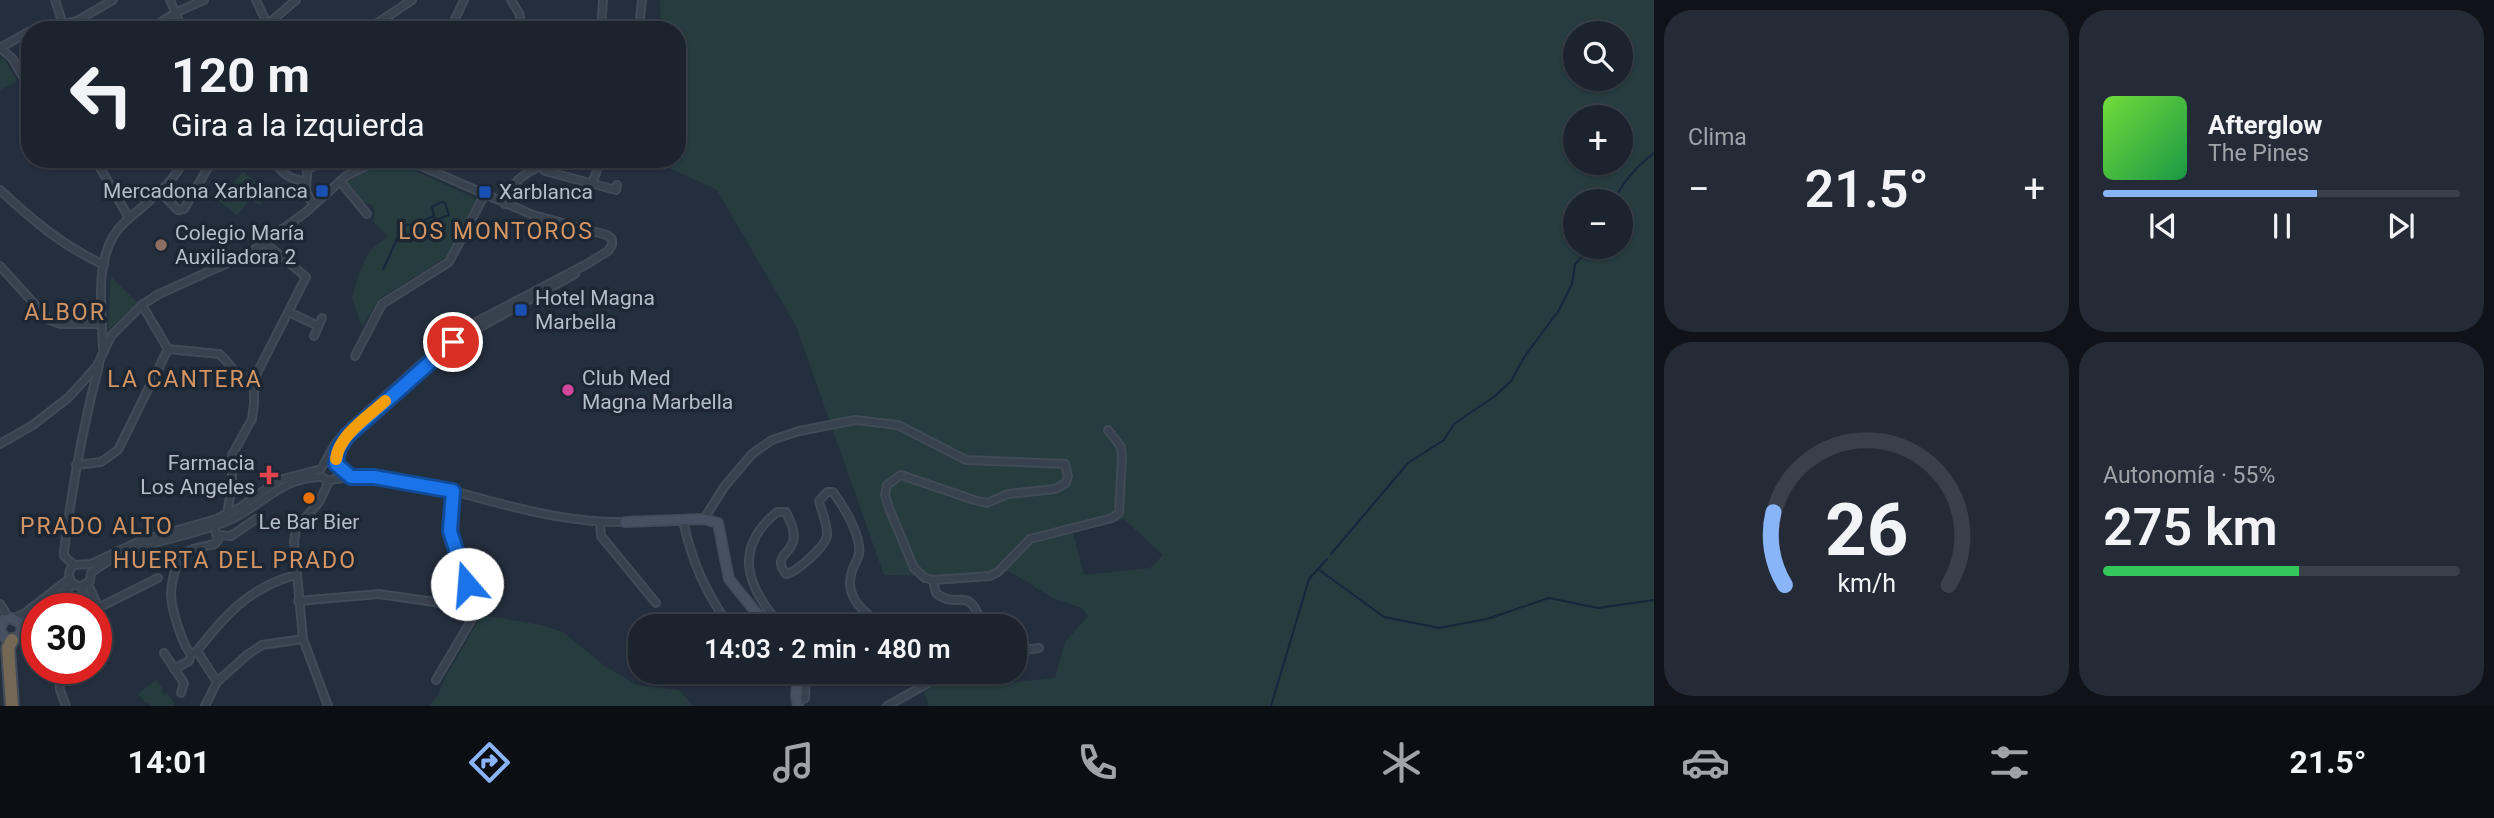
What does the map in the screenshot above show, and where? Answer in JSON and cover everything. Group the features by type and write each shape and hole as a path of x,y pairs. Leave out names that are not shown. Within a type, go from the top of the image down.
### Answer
{"highway":[{"path":"11,640 8,648 8,679 12,706"}],"street":[{"path":"55,0 62,21"},
{"path":"76,21 113,0"},
{"path":"170,0 179,21"},
{"path":"163,21 204,0"},
{"path":"256,0 265,21"},
{"path":"274,21 296,0"},
{"path":"380,21 412,0"},
{"path":"454,21 464,0"},
{"path":"511,0 521,21"},
{"path":"601,21 603,0"},
{"path":"640,21 642,0"},
{"path":"21,36 0,48 12,58 21,74"},
{"path":"100,168 129,218"},
{"path":"179,168 161,193 129,218 113,236 104,265 103,353 84,423 64,555 74,565 86,565 140,541 208,522 227,514 285,478 339,475 338,450 353,430 460,334"},
{"path":"161,193 178,210 184,209 208,168"},
{"path":"278,168 290,177 306,181"},
{"path":"310,168 307,170 307,195 313,205"},
{"path":"0,444 33,425 61,404 93,372 111,337 142,305 159,294 250,253 360,168"},
{"path":"325,705 303,639 295,575 294,541 296,529 319,502 335,444 346,431 460,334 587,264 608,251 612,242 607,236 533,215 484,196 426,168"},
{"path":"505,204 513,184 537,168"},
{"path":"542,168 615,190 617,185"},
{"path":"592,184 597,168"},
{"path":"340,181 367,214"},
{"path":"0,190 50,234 104,265"},
{"path":"355,356 382,304 449,262 484,196"},
{"path":"227,514 232,485 232,455 252,419 254,379 306,275 264,243"},
{"path":"0,266 49,320 61,324 102,324"},
{"path":"142,305 168,349"},
{"path":"289,312 318,326"},
{"path":"314,336 321,318"},
{"path":"168,349 219,354 237,375 254,379"},
{"path":"76,465 102,462 118,450 168,349"},
{"path":"704,519 724,487 752,454 772,440 799,431 856,420 898,425 966,460 1065,464 1069,475 1066,484 1055,489 1008,494 987,503 901,475 893,478 887,485 885,495 889,508 914,568 925,578 933,580 990,576 998,572 1031,539 1112,518 1119,513 1121,447 1108,430"},
{"path":"326,474 330,462 351,477"},
{"path":"64,593 102,565 134,550 214,527 242,514 285,485 326,474 374,477 453,491 566,519 600,522 683,522 704,519 718,523 729,579 757,614"},
{"path":"436,680 475,614 450,531 453,491"},
{"path":"770,614 754,585 748,567 748,553 754,537 777,512 786,513 793,540 781,557 781,564 786,574 794,572 823,544 827,534 819,501 827,492 833,492 841,503 859,545 858,562 852,571 850,585 857,606 869,614"},
{"path":"218,535 231,536 256,519"},
{"path":"600,522 601,536 656,603"},
{"path":"683,522 688,545 705,590 721,614"},
{"path":"214,527 218,535 215,544 181,555 171,595 184,645 194,653 217,682"},
{"path":"74,565 70,569 85,593"},
{"path":"86,565 92,573"},
{"path":"174,668 188,661 233,608 262,588 295,575"},
{"path":"112,601 158,578"},
{"path":"933,580 936,593 943,598 968,600 976,605 979,614"},
{"path":"4,624 78,583"},
{"path":"299,601 379,594 475,608"},
{"path":"0,604 4,624 2,636 11,640"},
{"path":"0,649 21,634"},
{"path":"205,706 217,682 262,645 303,639"},
{"path":"1027,650 1039,648"},
{"path":"164,653 184,683 181,693"},
{"path":"59,684 66,706"},
{"path":"797,705 798,684"},
{"path":"797,705 805,698 806,684"},
{"path":"887,706 926,684"}],"green space":[{"path":"660,0 1654,0 1654,706 929,706 924,693 935,684 1027,684 1027,681 1055,678 1065,642 1088,616 1082,608 1053,598 1009,571 934,576 884,575 796,326 717,190 669,168 686,168 686,21 661,21","holes":["1124,519 1163,555 1150,568 1084,575 1073,533"]},
{"path":"0,58 5,60 17,81 0,90"},
{"path":"374,168 408,168 477,199 448,256 380,298 362,327 352,297 370,250 388,236 373,221 375,212 372,205 363,202 346,182"},
{"path":"243,171 272,198 268,202 264,200 260,205 250,200 237,215 219,201"},
{"path":"111,277 138,303 108,330"},
{"path":"482,615 541,625 563,632 606,667 628,680 628,684 679,690 693,706 429,706 438,695 446,676"},
{"path":"156,680 164,695 167,693 174,703 173,706 151,706 138,694"}],"waterway":[{"path":"1621,189 1631,174 1654,153"},
{"path":"383,269 406,225 416,224 434,216 436,220 449,215 445,203 441,202 432,207 434,216"},
{"path":"1331,554 1408,463 1444,440 1454,424 1495,396 1511,381 1525,356 1559,310 1572,284 1575,264 1580,259"},
{"path":"1271,706 1309,579 1327,559"},
{"path":"1318,569 1384,617 1439,628 1487,619 1549,598 1598,608 1654,600"}],"slow traffic":[{"path":"336,459 347,436 385,401"}],"place":[{"name":"Mercadona Xarblanca","path":"322,191"},
{"name":"Xarblanca","path":"485,192"},
{"name":"Colegio María Auxiliadora 2","path":"161,245"},
{"name":"Hotel Magna Marbella","path":"521,310"},
{"name":"Club Med Magna Marbella","path":"568,390"},
{"name":"Farmacia Los Angeles","path":"269,475"},
{"name":"Le Bar Bier","path":"309,498"}],"district":[{"name":"LOS MONTOROS","path":"496,231"},
{"name":"ALBOR","path":"65,312"},
{"name":"LA CANTERA","path":"185,379"},
{"name":"PRADO ALTO","path":"97,526"},
{"name":"HUERTA DEL PRADO","path":"235,560"}],"route":[{"path":"453,342 347,436 338,450 336,464 351,477 374,477 437,486 453,491 450,531 467,584"}]}
